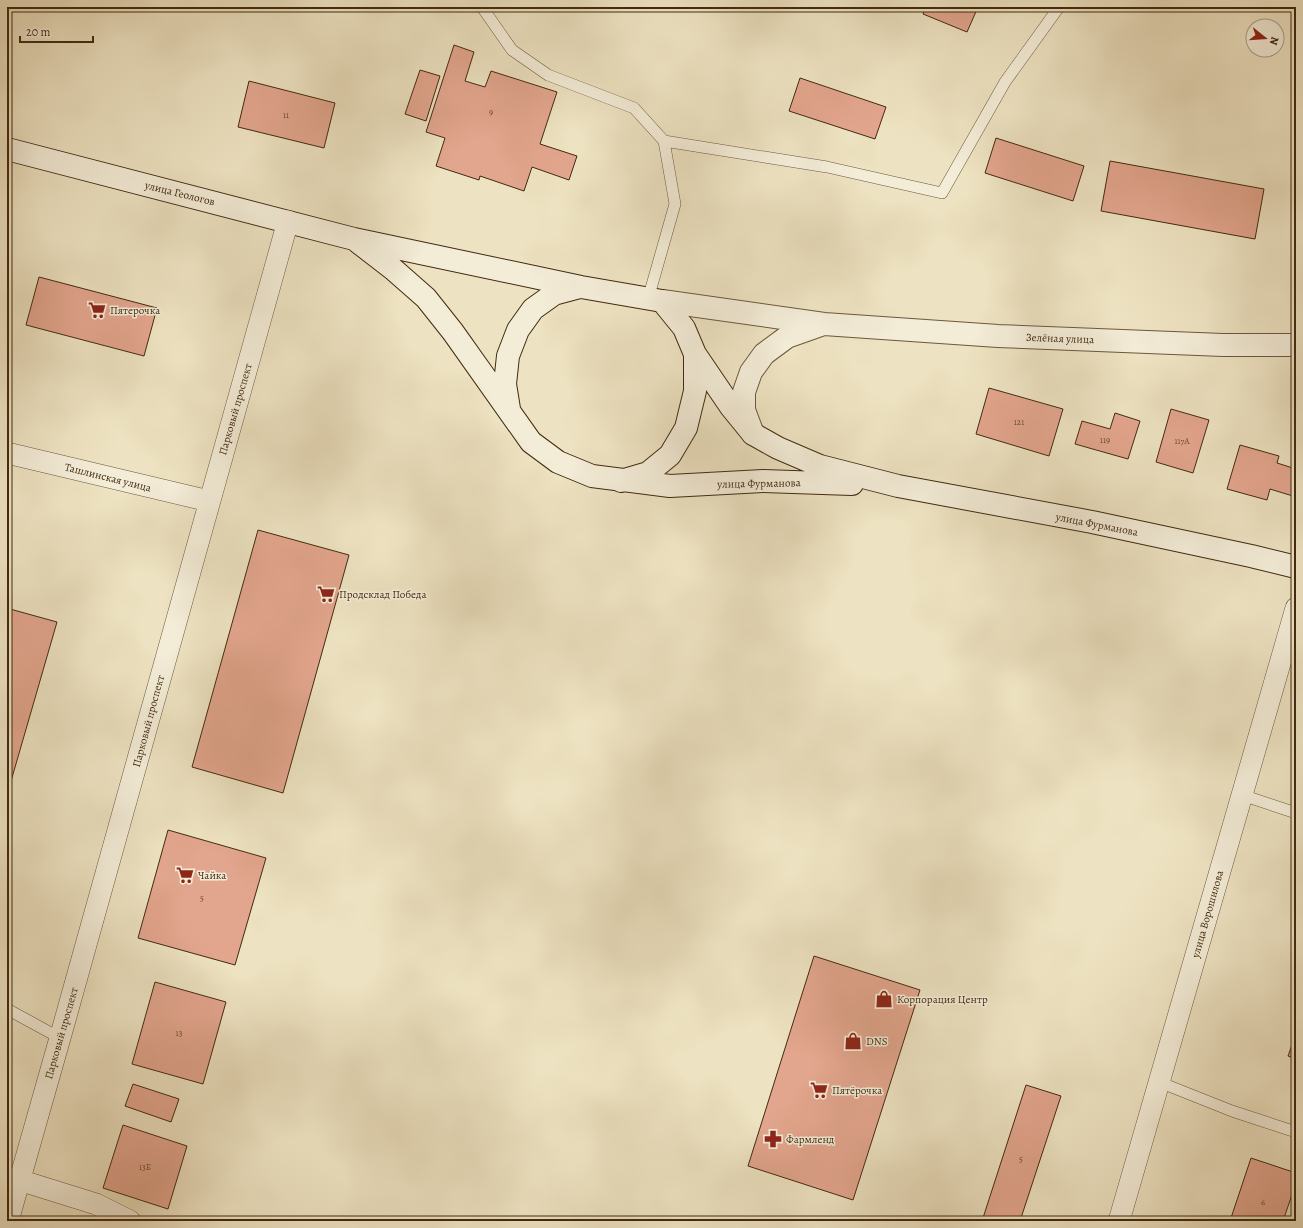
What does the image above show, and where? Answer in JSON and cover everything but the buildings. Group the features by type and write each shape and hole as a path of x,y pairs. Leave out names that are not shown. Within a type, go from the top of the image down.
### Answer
{"main road":[{"name":"улица Геологов","path":"7,148 354,239 581,287"},
{"name":"улица Фурманова","path":"354,239 393,269 426,298 453,332 531,442 558,462 592,476 621,481 670,486 763,481 898,486"},
{"name":"Зелёная улица","path":"581,287 655,300 824,324 998,336 1223,345 1296,345"},
{"path":"510,414 504,384 508,356 518,330 533,309 554,294 581,287"},
{"path":"621,481 648,473 670,454 686,428 695,391 695,354 684,328 655,300"},
{"path":"753,434 744,410 744,392 751,372 764,354 787,337 824,324"},
{"name":"улица Фурманова","path":"695,354 731,407 753,434 778,448 820,466 898,486 1092,522 1296,567"}],"street":[{"name":"Парковый проспект","path":"8,1221 288,221"},
{"name":"Ташлинская улица","path":"7,453 209,501"},
{"name":"улица Ворошилова","path":"1119,1221 1296,608"},
{"path":"19,1180 96,1204 130,1221"}],"lane":[{"path":"482,7 512,50 548,75 634,108 664,141 675,204 655,300"},
{"path":"664,141 827,168 942,193 1005,82 1060,7"},
{"path":"1242,795 1296,813"},
{"path":"7,1009 60,1038"},
{"path":"1159,1082 1232,1111 1296,1132"}],"place":[{"name":"Пятерочка","path":"97,310"},
{"name":"Продсклад Победа","path":"326,594"},
{"name":"Чайка","path":"185,875"},
{"name":"Корпорация Центр","path":"884,999"},
{"name":"DNS","path":"853,1041"},
{"name":"Пятёрочка","path":"819,1090"},
{"name":"Фармленд","path":"773,1139"}]}
